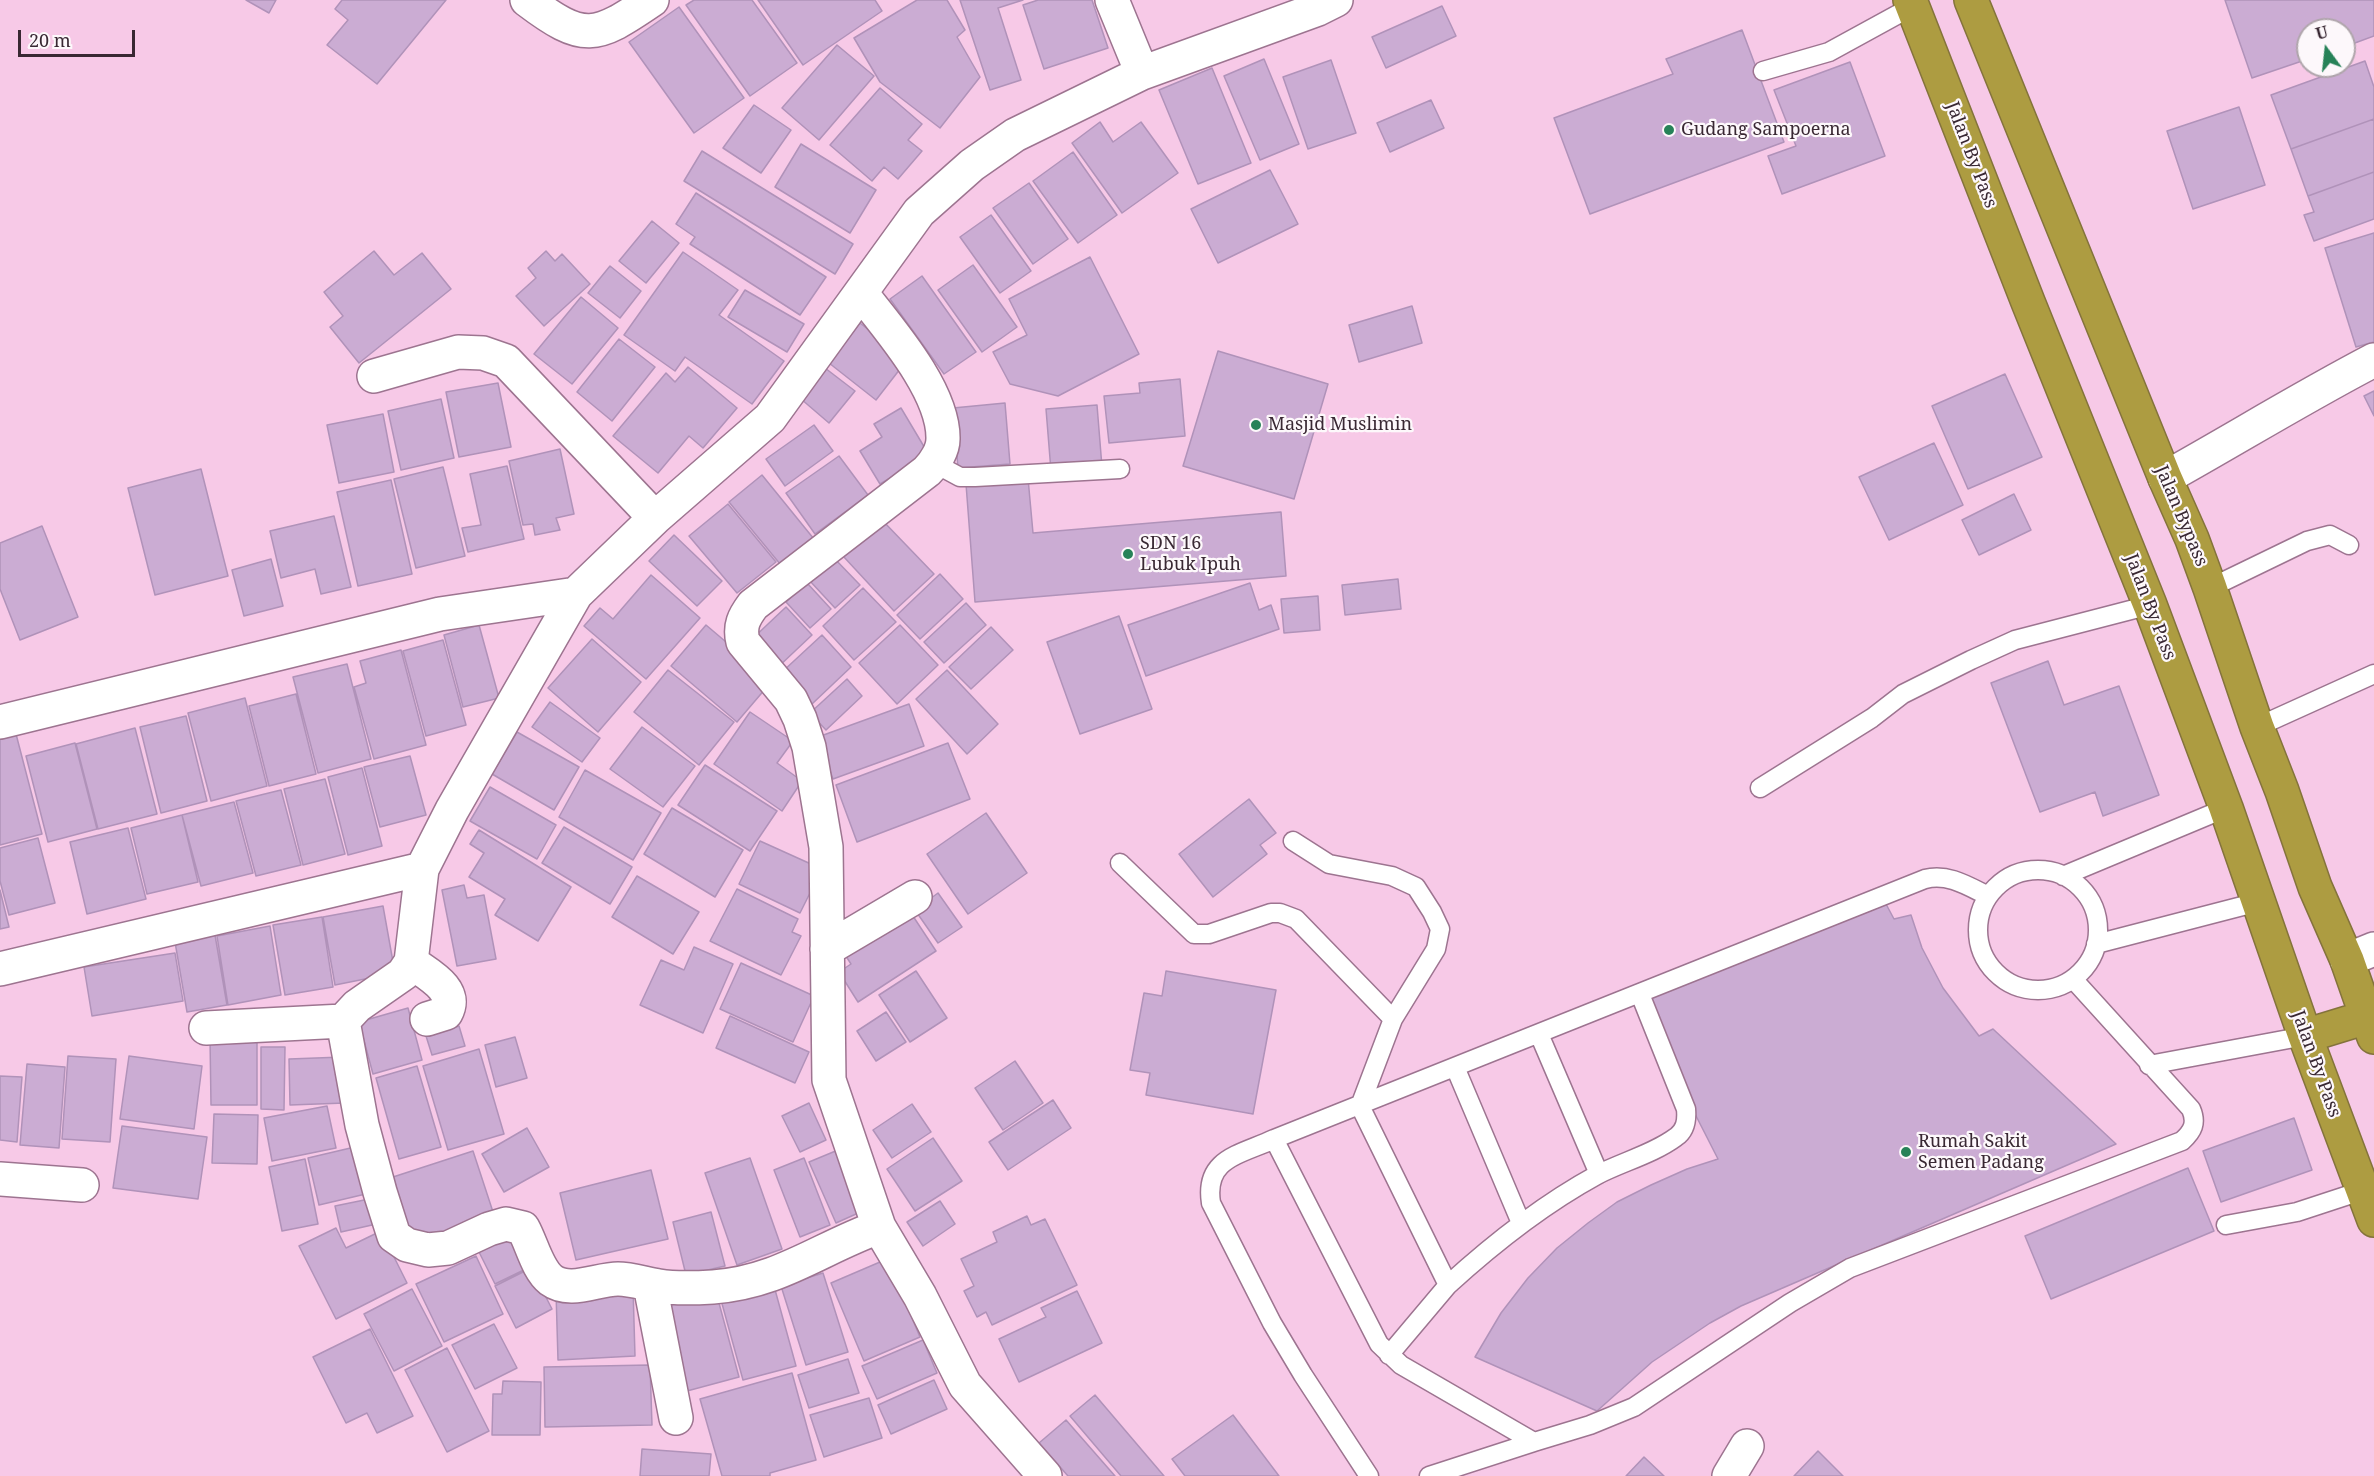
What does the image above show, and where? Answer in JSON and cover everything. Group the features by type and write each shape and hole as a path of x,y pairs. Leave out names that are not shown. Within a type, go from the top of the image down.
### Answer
{"highway":[{"name":"Jalan Bypass","path":"1971,0 2165,478 2192,538 2315,887 2361,955 2370,1027"},
{"name":"Jalan By Pass","path":"1912,3 2028,302 2151,605 2226,808 2305,1036 2369,1205"},
{"path":"2305,1036 2370,1027"}],"street":[{"path":"527,0 568,27 592,32 617,24 652,0"},
{"path":"1112,0 1142,73"},
{"path":"206,1028 343,1021 357,1006 403,974 411,962 422,869 452,810 576,594 655,518 770,418 919,212 972,165 1015,135 1142,73 1318,9 1335,0"},
{"path":"861,293 901,345 938,404 944,441 934,463 753,605 744,617 740,632 743,642 791,700 809,747 817,783 826,847 829,1080 879,1227 920,1296 965,1385 1045,1476"},
{"path":"374,376 458,352 483,353 506,361 655,518"},
{"path":"2165,478 2310,394 2374,360"},
{"path":"0,722 440,615 576,594"},
{"path":"0,969 422,869"},
{"path":"827,949 915,897"},
{"path":"411,962 445,988 450,996 450,1005 446,1012 427,1019"},
{"path":"343,1021 362,1125 380,1192 394,1236 407,1245 429,1250 447,1248 506,1224 523,1228 539,1264 554,1281 562,1284 580,1285 619,1279 688,1288 742,1284 782,1272 857,1235 879,1227"},
{"path":"0,1179 82,1185"},
{"path":"650,1284 676,1418"},
{"path":"1729,1476 1747,1446"}],"lane":[{"path":"1763,71 1829,52 1912,3"},
{"path":"934,463 948,472 968,477 1120,469"},
{"path":"2210,588 2307,541 2330,535 2349,545"},
{"path":"1760,788 1872,718 1903,694 1971,660 2015,640 2151,605"},
{"path":"2257,727 2374,674"},
{"path":"2063,876 2226,808"},
{"path":"1293,841 1329,864 1392,876 1416,887 1440,929 1436,949 1393,1019 1360,1106 1448,1285"},
{"path":"1120,863 1194,934 1209,934 1271,913 1280,913 1296,919 1393,1019"},
{"path":"2043,870 2063,876 2080,887 2092,904 2098,924 2096,944 2088,963 2073,979 2054,988 2033,990 2013,985 1995,973 1983,956 1977,936 1979,915 1988,896 2003,881 2021,872 2043,870"},
{"path":"1369,1476 1282,1340 1211,1203 1210,1182 1219,1164 1274,1139 1925,879 1934,876 1951,879 1988,896"},
{"path":"2096,944 2258,902"},
{"path":"1429,1476 1590,1425 1634,1407 1790,1303 1850,1268 2182,1141 2190,1134 2194,1126 2191,1109 2073,979"},
{"path":"1389,1355 1448,1285 1521,1223 1562,1194 1677,1137 1683,1131 1687,1118 1686,1109 1640,994"},
{"path":"1539,1034 1599,1174"},
{"path":"2149,1065 2305,1036"},
{"path":"1455,1067 1521,1223"},
{"path":"1274,1139 1371,1330 1389,1355 1401,1365 1534,1442"},
{"path":"2226,1225 2297,1212 2369,1205"}],"building":[{"path":"246,0 276,0 269,13"},
{"path":"342,0 446,0 377,84 327,45 348,20 335,9"},
{"path":"694,0 752,0 797,63 750,96 686,5"},
{"path":"758,0 875,0 882,11 803,65"},
{"path":"917,0 947,0 965,30 957,37 980,77 940,128 880,82 854,38"},
{"path":"960,0 1023,0 998,8 1021,80 990,90"},
{"path":"1038,0 1092,0 1108,48 1044,69 1023,5"},
{"path":"2225,0 2374,0 2374,36 2356,43 2356,18 2296,18 2296,63 2252,78"},
{"path":"1442,6 1456,36 1386,68 1372,37"},
{"path":"679,7 744,98 694,133 629,42"},
{"name":"Gudang Sampoerna","path":"1742,30 1784,142 1590,214 1554,118 1673,74 1666,59"},
{"path":"837,45 874,76 819,140 782,108"},
{"path":"1264,59 1299,144 1260,160 1224,76"},
{"path":"1331,60 1356,133 1308,149 1283,77"},
{"path":"2365,61 2374,87 2374,119 2291,149 2271,95 2318,78 2356,78 2356,64"},
{"path":"1850,62 1885,156 1782,194 1768,156 1796,146 1774,90"},
{"path":"1212,68 1251,163 1198,184 1159,90"},
{"path":"880,88 922,124 908,140 922,151 898,179 884,167 872,181 830,145"},
{"path":"1431,100 1444,128 1390,152 1377,123"},
{"path":"754,105 791,130 761,173 723,148"},
{"path":"2239,107 2265,185 2193,209 2167,131"},
{"path":"2374,119 2374,172 2308,196 2291,149"},
{"path":"1100,122 1113,142 1141,122 1178,173 1122,213 1072,143"},
{"path":"801,144 876,190 850,233 775,187"},
{"path":"702,151 853,244 835,274 684,181"},
{"path":"1073,152 1117,215 1078,243 1033,181"},
{"path":"1270,170 1298,224 1218,263 1191,209"},
{"path":"2374,172 2374,219 2314,241 2304,215 2314,212 2308,196"},
{"path":"1029,183 1068,239 1033,264 993,208"},
{"path":"696,193 826,277 800,315 690,244 695,237 676,224"},
{"path":"991,215 1031,271 1000,293 960,237"},
{"path":"652,221 679,243 646,283 619,261"},
{"path":"2374,233 2374,342 2356,347 2325,248"},
{"path":"374,251 394,275 422,253 451,289 359,363 330,327 343,316 324,292"},
{"path":"546,251 555,261 562,254 590,284 544,326 516,296 536,278 528,268"},
{"path":"683,252 738,290 719,315 784,361 752,404 685,357 675,371 624,335"},
{"path":"1090,257 1139,354 1058,396 1010,384 993,352 1027,335 1009,299"},
{"path":"973,265 1017,327 982,352 938,290"},
{"path":"610,266 641,291 620,318 588,293"},
{"path":"922,276 976,352 944,374 890,299"},
{"path":"745,290 804,324 787,352 728,317"},
{"path":"581,297 618,328 572,384 534,354"},
{"path":"1412,306 1422,343 1359,362 1349,325"},
{"path":"860,323 907,360 876,400 829,363"},
{"path":"619,339 655,367 612,421 577,392"},
{"name":"Masjid Muslimin","path":"1218,351 1328,384 1294,499 1183,466"},
{"path":"688,367 737,408 703,448 689,436 658,473 613,436 666,373 675,382"},
{"path":"825,368 855,391 829,423 801,399"},
{"path":"2005,374 2042,457 1968,489 1932,406"},
{"path":"1180,379 1185,436 1109,443 1104,396 1140,393 1139,383"},
{"path":"498,383 511,447 459,457 446,392"},
{"path":"2374,391 2374,416 2364,396"},
{"path":"441,399 454,458 401,470 388,411"},
{"path":"1005,403 1010,464 958,468 953,408"},
{"path":"1097,405 1102,467 1051,471 1046,409"},
{"path":"901,408 929,455 880,484 860,451 882,437 874,424"},
{"path":"383,414 394,472 339,483 327,425"},
{"path":"814,425 833,451 785,486 766,459"},
{"path":"1934,443 1963,505 1889,540 1859,477"},
{"path":"560,449 574,514 556,518 560,530 535,535 533,524 523,525 509,461"},
{"path":"839,456 868,495 815,534 786,493"},
{"path":"507,466 524,539 468,552 462,528 481,525 470,474"},
{"path":"443,467 465,556 416,568 394,479"},
{"path":"201,469 228,576 155,595 128,488"},
{"path":"762,475 818,544 785,570 729,502"},
{"name":"SDN 16 Lubuk Ipuh","path":"1028,478 1033,533 1281,512 1286,576 975,602 966,484"},
{"path":"391,480 412,574 358,586 337,492"},
{"path":"2014,494 2031,530 1979,555 1962,520"},
{"path":"728,504 776,562 737,593 689,536"},
{"path":"334,516 351,587 321,594 315,569 281,578 270,531"},
{"path":"882,520 934,574 894,611 843,556"},
{"path":"42,526 78,617 20,640 0,589 0,543"},
{"path":"674,535 722,581 697,606 649,561"},
{"path":"833,557 860,585 835,608 809,580"},
{"path":"271,559 283,606 244,616 232,570"},
{"path":"940,574 963,599 920,639 897,615"},
{"path":"651,575 700,618 646,679 584,626 600,608 613,619"},
{"path":"1398,579 1401,609 1345,615 1342,585"},
{"path":"807,583 831,609 810,628 786,602"},
{"path":"1250,583 1259,610 1271,605 1279,629 1146,676 1128,625"},
{"path":"863,588 896,622 854,660 823,626"},
{"path":"1318,596 1320,630 1284,633 1281,599"},
{"path":"966,603 986,625 944,663 924,642"},
{"path":"786,607 812,635 776,669 750,641"},
{"path":"1119,616 1152,709 1080,734 1047,642"},
{"path":"479,625 499,698 463,707 444,635"},
{"path":"706,625 772,681 737,722 671,666"},
{"path":"900,625 938,665 897,704 859,663"},
{"path":"991,627 1013,650 971,689 949,667"},
{"path":"822,635 851,667 812,704 782,672"},
{"path":"592,639 641,682 598,732 548,688"},
{"path":"443,640 466,725 426,736 403,651"},
{"path":"401,650 426,745 374,759 354,687 366,683 360,661"},
{"path":"2048,661 2064,705 2119,686 2159,795 2103,816 2095,792 2040,812 1991,683"},
{"path":"347,664 371,759 318,773 293,677"},
{"path":"668,670 734,722 699,765 634,712"},
{"path":"947,670 998,724 967,754 916,699"},
{"path":"847,679 862,696 826,730 810,713"},
{"path":"296,694 316,774 269,786 249,706"},
{"path":"245,698 267,786 211,801 188,713"},
{"path":"550,702 600,738 582,762 532,727"},
{"path":"909,704 924,746 833,779 818,737"},
{"path":"750,712 793,741 777,763 802,781 782,811 714,764"},
{"path":"186,716 207,801 161,813 140,727"},
{"path":"642,727 695,766 663,807 610,769"},
{"path":"135,728 157,814 98,829 76,744"},
{"path":"517,732 579,767 554,810 492,774"},
{"path":"16,734 42,834 0,845 0,738"},
{"path":"75,743 97,829 48,842 26,756"},
{"path":"948,743 970,799 857,842 836,785"},
{"path":"410,756 426,815 380,827 364,767"},
{"path":"705,765 777,811 750,851 678,805"},
{"path":"362,768 382,846 348,855 328,777"},
{"path":"585,770 661,813 633,860 559,817"},
{"path":"325,779 345,854 303,865 284,789"},
{"path":"490,787 556,825 537,859 470,821"},
{"path":"281,790 301,865 256,876 236,801"},
{"path":"1249,799 1276,833 1260,845 1267,854 1213,897 1179,854"},
{"path":"234,802 253,873 201,886 182,815"},
{"path":"672,808 743,850 715,897 644,854"},
{"path":"986,813 1027,873 968,914 927,854"},
{"path":"182,815 198,882 147,894 131,828"},
{"path":"564,827 632,867 610,904 542,863"},
{"path":"128,828 146,899 87,914 70,842"},
{"path":"479,830 571,887 538,941 495,915 505,899 469,877 484,853 470,844"},
{"path":"38,838 55,903 9,915 0,881 0,848"},
{"path":"760,841 822,869 800,913 739,884"},
{"path":"637,876 699,912 673,954 612,917"},
{"path":"464,885 467,898 484,895 496,959 457,966 442,890"},
{"path":"737,889 798,919 792,932 801,936 781,975 710,941"},
{"path":"0,890 9,927 0,929"},
{"path":"938,893 962,927 938,943 915,910"},
{"name":"Rumah Sakit Semen Padang","path":"1886,904 1894,919 1911,915 1922,948 1943,988 1979,1036 1993,1029 2116,1144 1741,1306 1710,1323 1652,1362 1597,1411 1475,1357 1501,1313 1528,1278 1557,1248 1617,1202 1687,1169 1718,1159 1692,1108 1651,998"},
{"path":"383,906 395,973 335,985 323,917"},
{"path":"907,907 936,951 858,1002 839,972 851,964 842,950"},
{"path":"322,917 333,987 285,995 273,925"},
{"path":"270,926 281,995 228,1005 217,936"},
{"path":"215,935 227,1005 187,1012 175,942"},
{"path":"694,947 733,964 703,1033 640,1005 661,960 684,970"},
{"path":"175,953 183,1001 92,1016 84,967"},
{"path":"741,963 814,996 793,1042 720,1009"},
{"path":"916,971 947,1018 910,1042 879,995"},
{"path":"1166,971 1276,990 1253,1114 1146,1095 1150,1073 1130,1070 1144,993 1162,996"},
{"path":"408,1008 422,1060 373,1074 359,1022"},
{"path":"886,1012 906,1042 876,1061 857,1031"},
{"path":"730,1016 809,1052 795,1083 716,1048"},
{"path":"459,1026 465,1046 432,1055 426,1036"},
{"path":"515,1037 527,1078 496,1087 485,1045"},
{"path":"210,1038 257,1039 257,1105 211,1105"},
{"path":"261,1047 285,1047 284,1110 261,1109"},
{"path":"479,1049 504,1134 448,1150 423,1066"},
{"path":"68,1056 116,1059 110,1142 62,1139"},
{"path":"129,1056 202,1066 194,1129 120,1119"},
{"path":"343,1057 345,1103 290,1105 289,1059"},
{"path":"1015,1061 1043,1103 1003,1130 975,1088"},
{"path":"27,1064 65,1067 59,1148 20,1145"},
{"path":"417,1066 441,1147 399,1159 376,1078"},
{"path":"0,1076 22,1077 17,1142 0,1140"},
{"path":"1053,1100 1071,1128 1008,1170 989,1142"},
{"path":"809,1103 826,1140 800,1152 782,1116"},
{"path":"912,1104 931,1132 892,1158 873,1130"},
{"path":"327,1106 336,1148 272,1161 264,1118"},
{"path":"214,1114 258,1115 257,1164 212,1163"},
{"path":"2294,1118 2312,1170 2221,1202 2203,1151"},
{"path":"122,1126 207,1137 198,1199 113,1188"},
{"path":"527,1128 549,1167 504,1192 482,1154"},
{"path":"933,1138 962,1181 915,1211 887,1169"},
{"path":"359,1146 370,1193 319,1205 308,1158"},
{"path":"838,1150 865,1210 836,1223 809,1162"},
{"path":"473,1151 494,1215 442,1236 409,1229 393,1177"},
{"path":"750,1158 782,1249 737,1265 705,1173"},
{"path":"804,1158 830,1225 800,1237 774,1170"},
{"path":"305,1159 318,1224 282,1231 269,1167"},
{"path":"2188,1168 2214,1231 2051,1299 2025,1236"},
{"path":"651,1170 668,1239 576,1260 560,1193"},
{"path":"374,1198 381,1223 341,1232 335,1206"},
{"path":"940,1201 955,1224 923,1246 907,1222"},
{"path":"711,1212 725,1266 686,1275 673,1222"},
{"path":"1027,1216 1031,1225 1045,1219 1077,1285 992,1325 986,1312 977,1317 964,1291 974,1286 961,1259 997,1242 993,1232"},
{"path":"336,1228 346,1248 381,1231 407,1283 336,1319 299,1246"},
{"path":"511,1229 530,1267 495,1284 476,1246"},
{"path":"476,1256 503,1314 444,1342 416,1284"},
{"path":"887,1259 920,1337 864,1361 831,1283"},
{"path":"531,1268 552,1309 516,1328 495,1286"},
{"path":"823,1273 848,1352 806,1365 781,1286"},
{"path":"774,1286 796,1366 743,1380 721,1300"},
{"path":"633,1288 635,1356 558,1360 556,1292"},
{"path":"412,1289 442,1346 394,1371 364,1314"},
{"path":"1077,1291 1102,1343 1019,1382 999,1339 1046,1317 1041,1308"},
{"path":"716,1292 739,1377 687,1391 664,1307"},
{"path":"494,1324 517,1368 475,1389 452,1345"},
{"path":"370,1329 413,1416 377,1433 367,1413 346,1423 313,1357"},
{"path":"923,1340 937,1373 877,1399 862,1366"},
{"path":"447,1348 489,1431 447,1452 405,1370"},
{"path":"848,1359 859,1393 809,1408 798,1375"},
{"path":"650,1365 652,1425 545,1427 544,1367"},
{"path":"792,1373 816,1460 770,1473 770,1476 722,1476 700,1399"},
{"path":"934,1380 947,1409 891,1434 878,1405"},
{"path":"503,1381 541,1382 540,1435 492,1435 493,1394 502,1394"},
{"path":"1095,1395 1164,1476 1121,1476 1070,1416"},
{"path":"869,1398 882,1438 824,1457 810,1415"},
{"path":"1233,1415 1279,1476 1185,1476 1172,1459"},
{"path":"1066,1420 1115,1476 1068,1476 1039,1443"},
{"path":"642,1449 711,1454 709,1476 640,1476"},
{"path":"1818,1451 1843,1476 1794,1476"},
{"path":"1644,1457 1664,1476 1626,1476"}],"place":[{"name":"Gudang Sampoerna","path":"1669,130"},
{"name":"Masjid Muslimin","path":"1256,425"},
{"name":"SDN 16 Lubuk Ipuh","path":"1128,554"},
{"name":"Rumah Sakit Semen Padang","path":"1906,1152"}]}
